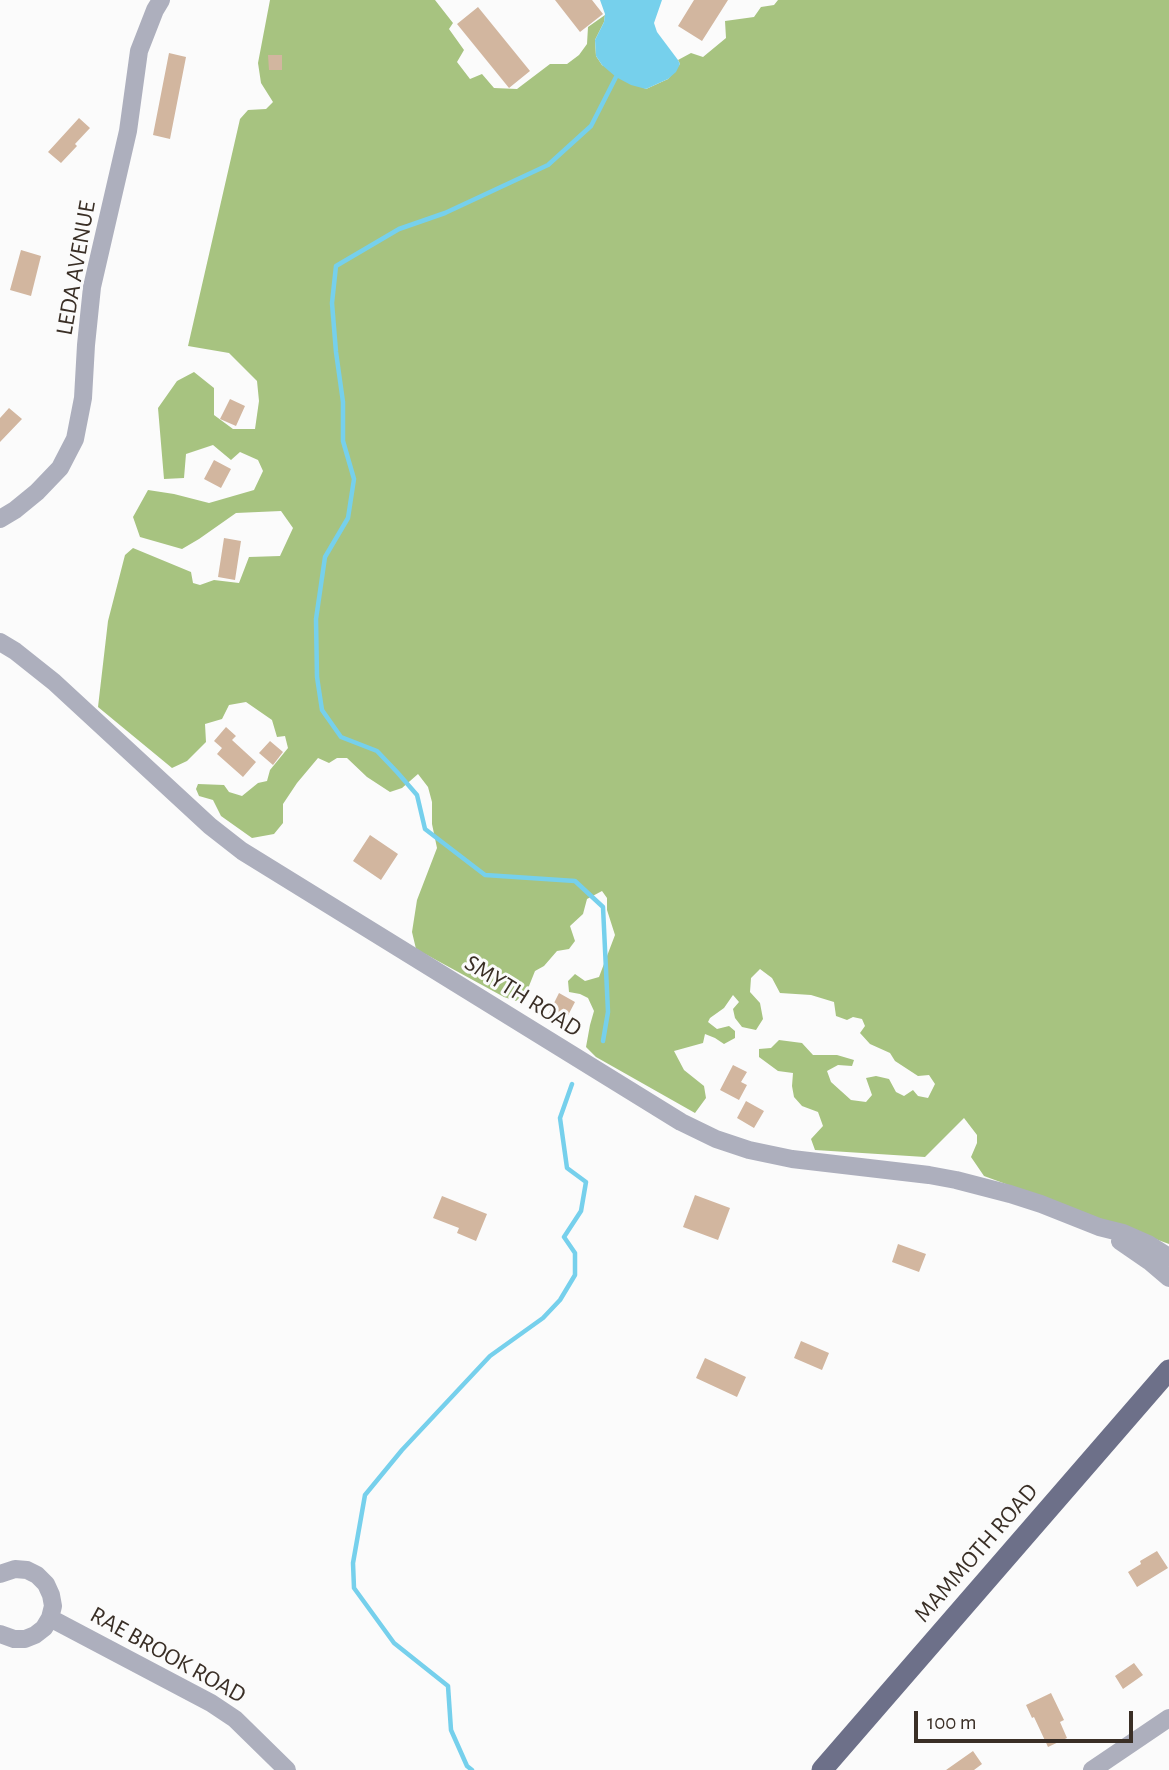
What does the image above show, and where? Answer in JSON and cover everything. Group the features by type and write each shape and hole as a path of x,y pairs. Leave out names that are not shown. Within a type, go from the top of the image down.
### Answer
{"main road":[{"name":"MAMMOTH ROAD","path":"822,1770 1169,1370"}],"street":[{"name":"LEDA AVENUE","path":"0,519 26,501 60,468 75,439 83,398 94,275 128,131 139,51 161,0"},
{"name":"SMYTH ROAD","path":"0,642 54,682 210,826 242,851 681,1122 733,1145 792,1159 956,1180 1041,1204 1099,1227 1123,1233 1169,1257"},
{"name":"SMYTH ROAD","path":"1099,1227 1169,1278"},
{"name":"RAE BROOK ROAD","path":"0,1574 15,1569 27,1570 37,1575 46,1584 52,1606 50,1618 44,1628 35,1635 25,1639 13,1639 0,1634"},
{"name":"RAE BROOK ROAD","path":"50,1618 211,1703 235,1719 287,1770"},
{"path":"1092,1770 1169,1718"}],"green space":[{"path":"270,0 435,0 453,23 449,29 464,50 457,62 470,79 482,74 494,88 517,89 550,64 567,64 579,55 587,44 588,27 605,15 595,40 596,56 602,65 646,89 668,79 680,64 678,60 691,53 703,57 726,38 725,21 754,17 761,7 774,5 778,0 1169,0 1169,1244 984,1176 971,1157 977,1143 977,1135 964,1118 925,1157 815,1150 811,1139 823,1126 818,1112 802,1106 794,1097 793,1073 778,1071 759,1057 759,1049 771,1048 779,1040 802,1043 813,1055 837,1055 854,1060 852,1066 838,1065 827,1071 831,1082 851,1100 866,1102 872,1095 866,1078 876,1076 889,1079 896,1092 904,1096 913,1090 918,1096 928,1098 935,1084 929,1075 918,1076 895,1061 890,1053 870,1044 860,1033 865,1026 862,1019 853,1017 847,1020 836,1016 834,1002 811,995 780,993 772,978 760,969 751,978 750,992 760,1003 763,1019 756,1030 742,1027 735,1018 733,1009 739,1002 733,995 724,1008 708,1022 717,1029 729,1026 735,1031 735,1038 724,1044 705,1034 703,1043 674,1051 684,1070 704,1086 706,1098 695,1113 596,1057 586,1047 594,1011 588,998 569,992 568,981 575,974 585,981 599,977 615,935 607,910 607,898 602,891 587,899 583,914 570,926 575,941 569,949 557,951 544,966 535,971 527,991 516,1001 504,997 416,949 412,932 417,900 437,848 432,824 432,802 428,787 418,774 402,788 390,792 367,777 347,758 337,758 329,763 318,758 283,804 283,823 274,834 252,838 221,816 213,800 199,796 196,789 198,784 224,785 229,792 242,796 258,783 267,781 270,770 288,748 285,736 277,737 272,720 246,702 229,705 222,719 205,724 206,742 187,761 172,768 98,707 108,621 125,555 133,548 191,572 193,583 200,585 214,580 239,583 249,557 280,556 293,528 281,511 236,513 182,549 140,537 133,517 148,490 209,503 254,490 263,471 258,460 240,452 231,460 213,445 186,454 184,478 164,479 158,408 177,381 194,372 214,388 214,415 233,429 255,429 259,401 257,381 229,353 188,346 240,119 248,110 266,109 273,102 261,83 258,63"}],"water":[{"path":"600,0 662,0 654,23 657,32 680,64 676,72 668,79 646,89 616,77 602,65 596,56 595,40 605,14"}],"building":[{"path":"555,0 592,0 603,14 580,32"},
{"path":"694,0 728,0 702,41 678,26"},
{"path":"478,7 530,71 509,88 457,24"},
{"path":"169,53 186,57 170,139 153,135"},
{"path":"268,55 282,55 282,70 269,70"},
{"path":"79,118 90,128 61,163 48,152"},
{"path":"21,250 41,256 31,296 10,290"},
{"path":"230,399 245,406 236,426 220,419"},
{"path":"9,408 22,419 0,442 0,418"},
{"path":"214,460 231,469 221,488 204,479"},
{"path":"224,538 241,541 235,580 218,577"},
{"path":"226,727 236,736 232,740 256,762 243,777 217,754 222,748 214,741"},
{"path":"270,741 283,752 273,765 259,753"},
{"path":"370,835 398,854 381,880 353,861"},
{"path":"559,993 575,1002 563,1025 547,1017"},
{"path":"733,1065 747,1072 741,1082 747,1085 739,1100 720,1090"},
{"path":"746,1101 764,1111 754,1128 737,1118"},
{"path":"695,1195 730,1208 718,1240 683,1227"},
{"path":"442,1196 487,1214 476,1241 457,1233 459,1228 433,1218"},
{"path":"898,1244 926,1254 919,1272 892,1262"},
{"path":"801,1341 829,1353 822,1370 794,1358"},
{"path":"705,1358 746,1377 737,1397 696,1378"},
{"path":"1157,1551 1168,1568 1137,1587 1128,1572"},
{"path":"1134,1663 1143,1675 1123,1689 1115,1676"},
{"path":"1051,1693 1064,1720 1060,1722 1067,1738 1048,1747 1026,1705"},
{"path":"973,1751 982,1764 974,1770 946,1770"}],"waterway":[{"path":"603,1041 608,1012 603,907 575,881 485,875 425,829 417,795 377,751 341,737 322,710 317,677 316,619 325,557 348,518 354,479 343,441 343,402 332,303 336,266 399,229 445,213 548,165 591,126 616,77"},
{"path":"472,1770 467,1766 451,1730 448,1686 394,1643 354,1588 353,1563 365,1495 402,1450 490,1356 543,1318 560,1300 575,1275 575,1253 564,1237 581,1211 586,1182 567,1168 560,1118 572,1084"}]}
